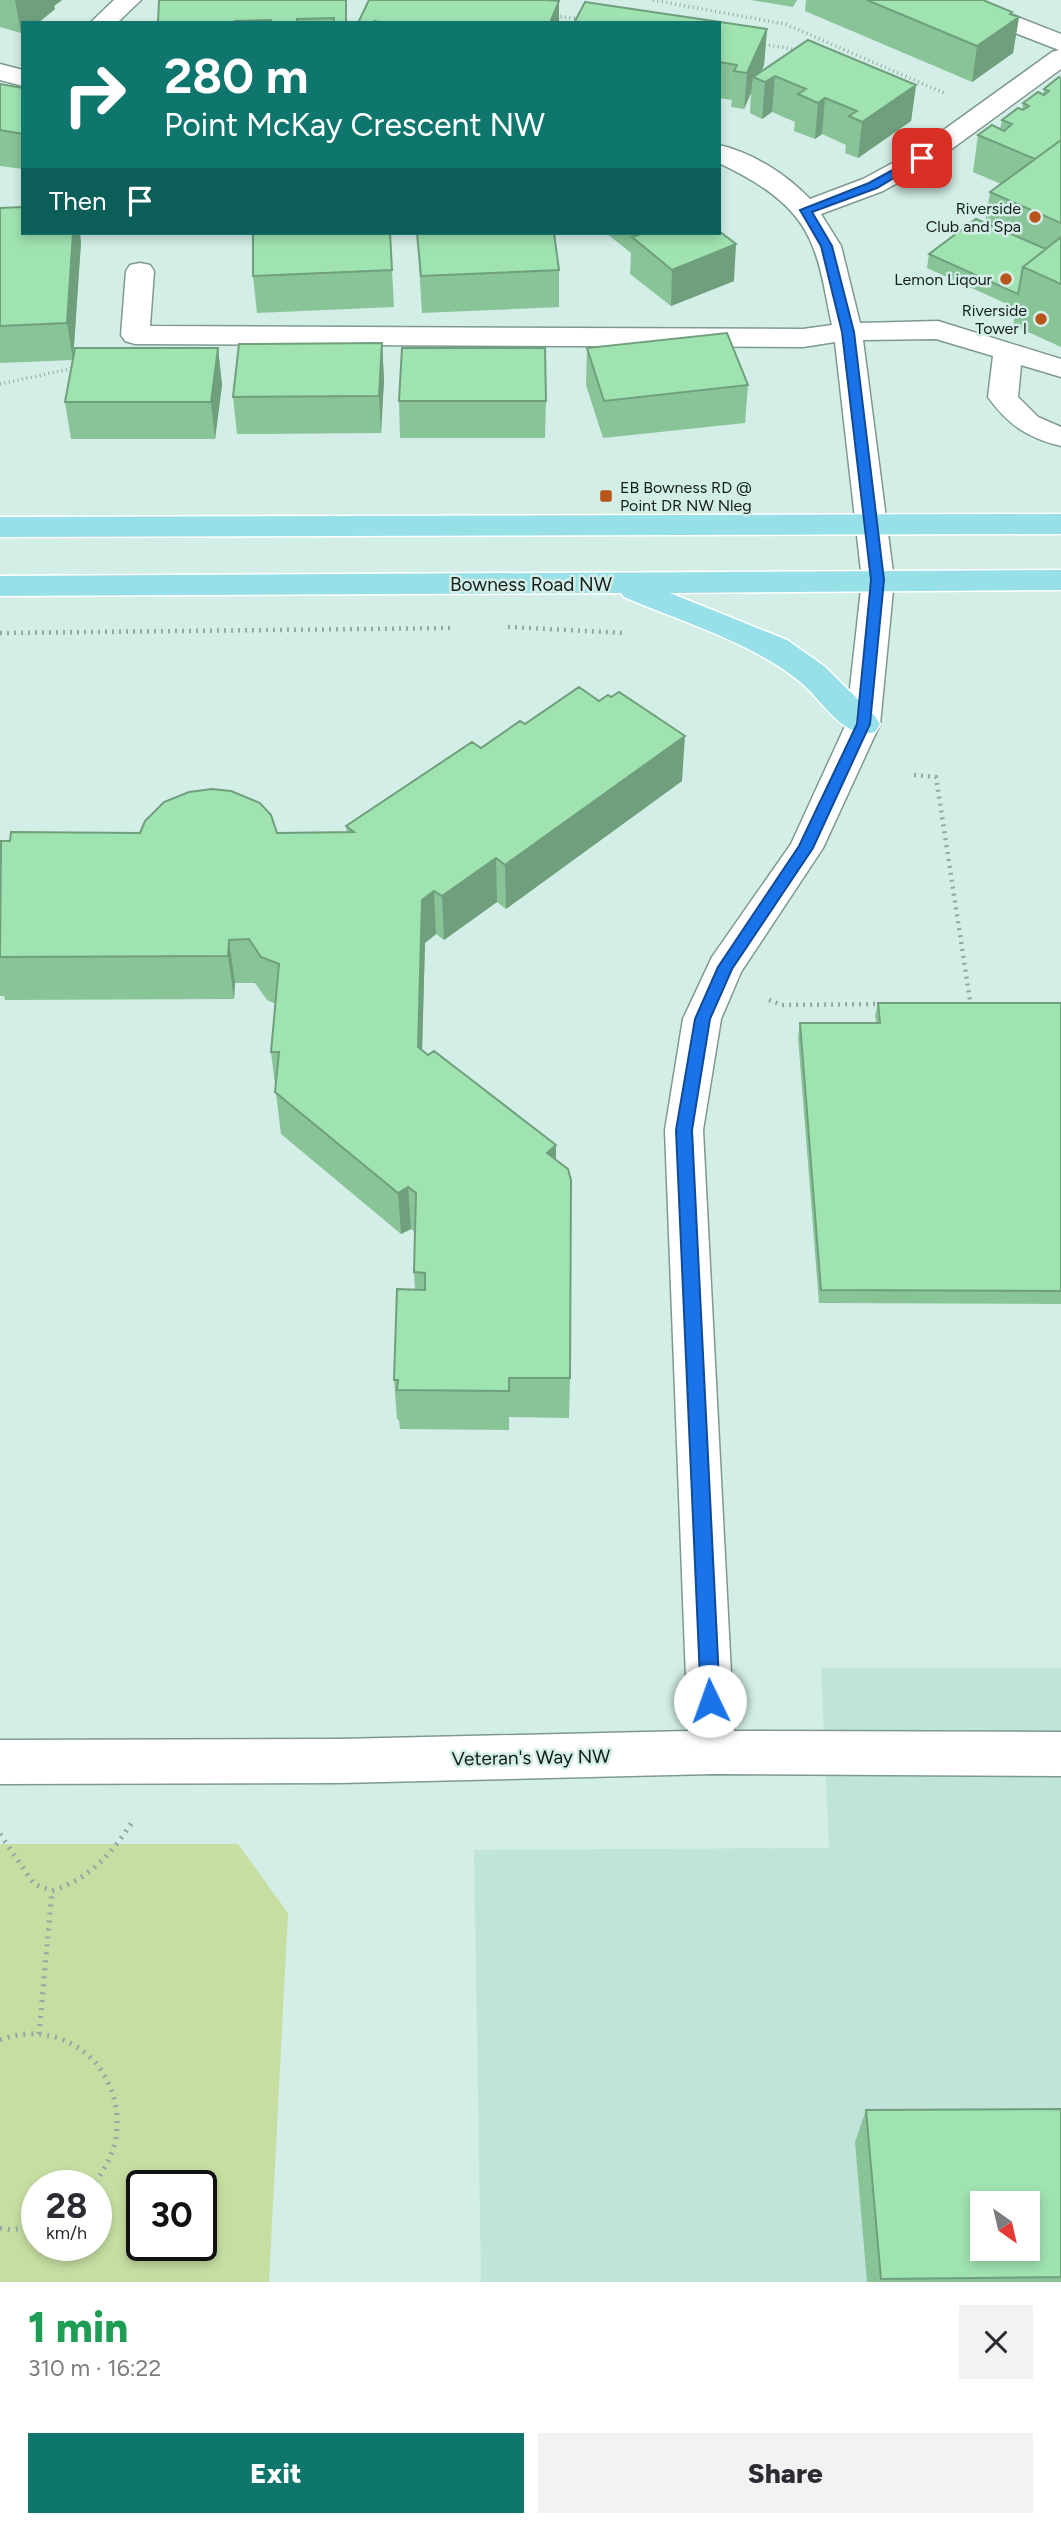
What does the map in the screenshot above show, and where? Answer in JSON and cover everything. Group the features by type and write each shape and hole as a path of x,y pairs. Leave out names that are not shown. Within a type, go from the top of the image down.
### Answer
{"main road":[{"path":"0,527 1061,524"},
{"name":"Bowness Road NW","path":"0,586 1061,580"},
{"path":"620,584 775,648 812,674 863,724"}],"street":[{"path":"104,21 129,0"},
{"path":"951,0 1061,43"},
{"path":"806,210 873,185 922,158 1061,57"},
{"path":"0,72 21,77"},
{"path":"712,1752 684,1130 702,1019 725,967 806,848 863,724 878,580 848,332 827,246 806,210 787,191 763,174 721,154"},
{"path":"140,271 135,335 803,338 848,332 938,330 1061,368"},
{"path":"1009,352 1003,397 1018,418 1034,429 1061,437"},
{"name":"Veteran's Way NW","path":"0,1762 340,1761 712,1752 1061,1754"}],"path":[{"path":"653,0 785,24 987,110"},
{"path":"546,16 585,19"},
{"path":"754,43 806,51"},
{"path":"846,59 873,63"},
{"path":"0,384 101,362 135,335"},
{"path":"496,627 629,634"},
{"path":"0,633 454,628"},
{"path":"914,775 936,777 972,1017"},
{"path":"769,1000 782,1005 890,1004"},
{"path":"957,1004 984,1004"},
{"path":"0,1834 34,1884 52,1891 90,1877 107,1860 132,1821"},
{"path":"39,2034 52,1891"},
{"path":"0,2040 39,2034 68,2041 93,2058 110,2083 117,2114 114,2146 104,2170"},
{"path":"0,2228 21,2228"}],"shaded area":[{"path":"821,1668 1061,1668 1061,2282 481,2282 474,1850 829,1848"}],"green space":[{"path":"0,1844 238,1844 288,1913 269,2282 0,2282"}],"building":[{"path":"159,0 346,0 346,21 334,21 334,18 297,21 158,21"},
{"path":"369,0 559,1 551,21 359,21"},
{"path":"867,0 983,0 1019,17 977,46"},
{"path":"585,2 713,21 575,21"},
{"path":"721,22 767,29 747,73 734,71 737,65 721,62"},
{"path":"808,40 916,85 862,122 849,116 857,111 825,98 818,103 798,94 806,89 775,76 765,82 753,77"},
{"path":"1059,77 1061,140 1035,159 978,135 992,125 1004,131 1012,124 1002,120 1018,108 1023,110 1029,106 1023,103 1038,92 1044,95 1049,91 1044,89"},
{"path":"0,84 21,88 21,134 0,130"},
{"path":"1061,140 1061,223 990,192"},
{"path":"21,207 21,235 73,235 67,323 0,326 0,208"},
{"path":"976,219 1046,249 1023,267 1018,294 929,254"},
{"path":"721,233 736,244 672,270 632,237 721,235"},
{"path":"253,235 390,235 392,270 253,276"},
{"path":"417,235 554,235 559,270 421,276"},
{"path":"1061,237 1061,284 1023,267"},
{"path":"727,333 748,385 604,401 587,348"},
{"path":"382,343 379,396 233,397 239,344"},
{"path":"75,348 218,348 211,402 65,402"},
{"path":"402,348 545,348 546,401 399,401"},
{"path":"579,687 599,701 619,692 685,736 505,865 496,858 442,896 434,891 422,900 418,1047 428,1055 434,1051 556,1145 547,1153 568,1169 571,1180 570,1378 509,1378 509,1391 397,1390 398,1380 394,1380 397,1289 425,1290 425,1273 414,1272 416,1193 408,1187 398,1193 275,1092 279,1052 271,1052 279,964 261,957 249,939 229,940 228,956 0,957 1,841 10,841 11,832 140,833 145,821 164,802 189,792 212,789 231,791 260,803 271,815 277,833 354,832 346,826 472,742 481,748 520,721 525,724"},
{"path":"878,1003 1061,1003 1061,1291 821,1290 800,1023 880,1023"},
{"path":"1061,2109 1061,2277 881,2279 866,2110"}],"place":[{"name":"Riverside Club and Spa","path":"1035,217"},
{"name":"Lemon Liqour","path":"1006,279"},
{"name":"Riverside Tower I","path":"1041,319"},
{"name":"EB Bowness RD @ Point DR NW Nleg","path":"606,496"}],"route":[{"path":"710,1701 684,1130 702,1019 725,967 806,848 863,724 878,580 848,332 827,246 806,210 873,185 922,158"}]}
